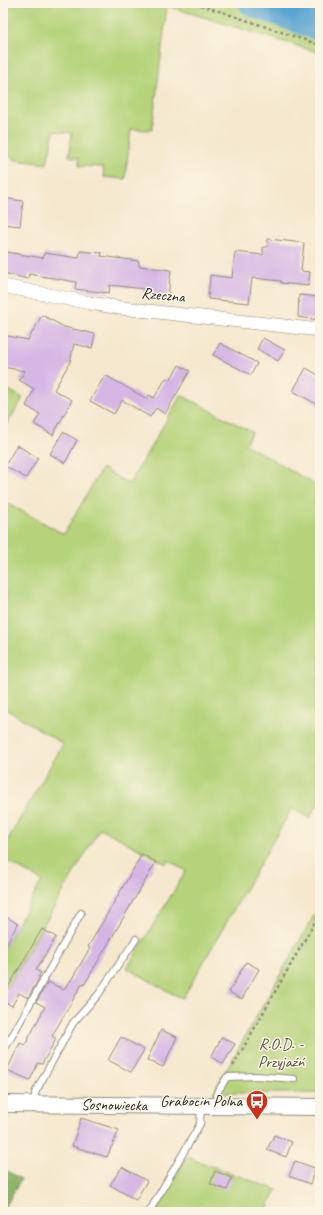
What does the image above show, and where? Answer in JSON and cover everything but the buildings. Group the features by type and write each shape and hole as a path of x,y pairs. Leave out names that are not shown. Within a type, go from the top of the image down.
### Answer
{"street":[{"name":"Rzeczna","path":"3,286 121,308 320,330"},
{"name":"Sosnowiecka","path":"3,1104 320,1107"}],"lane":[{"path":"3,1052 81,912"},
{"path":"35,1104 35,1093 74,1023 98,995 136,939"},
{"path":"218,1106 217,1093 227,1077 257,1076 294,1079"},
{"path":"149,1212 200,1124 201,1106"}],"path":[{"path":"195,3 320,45"},
{"path":"227,1077 320,912"}],"green space":[{"path":"3,3 320,3 320,53 167,6 152,130 131,129 125,179 104,177 103,167 79,166 79,158 69,156 72,133 54,131 47,164 16,160 3,152"},
{"path":"3,387 23,398 3,431"},
{"path":"181,395 252,432 245,444 320,488 320,799 310,818 292,808 183,998 127,968 186,871 168,860 166,864 100,828 7,988 3,986 3,950 42,881 3,859 3,848 63,744 3,707 3,501 64,534 102,468 129,484"},
{"name":"R.O.D. - Przyjaźń","path":"320,905 320,1093 213,1093"},
{"path":"187,1157 277,1190 265,1212 155,1212"},
{"path":"3,1169 21,1179 3,1211"}],"waterway":[{"path":"253,3 320,27"}],"place":[{"name":"Grabocin Polna","path":"257,1120"}]}
